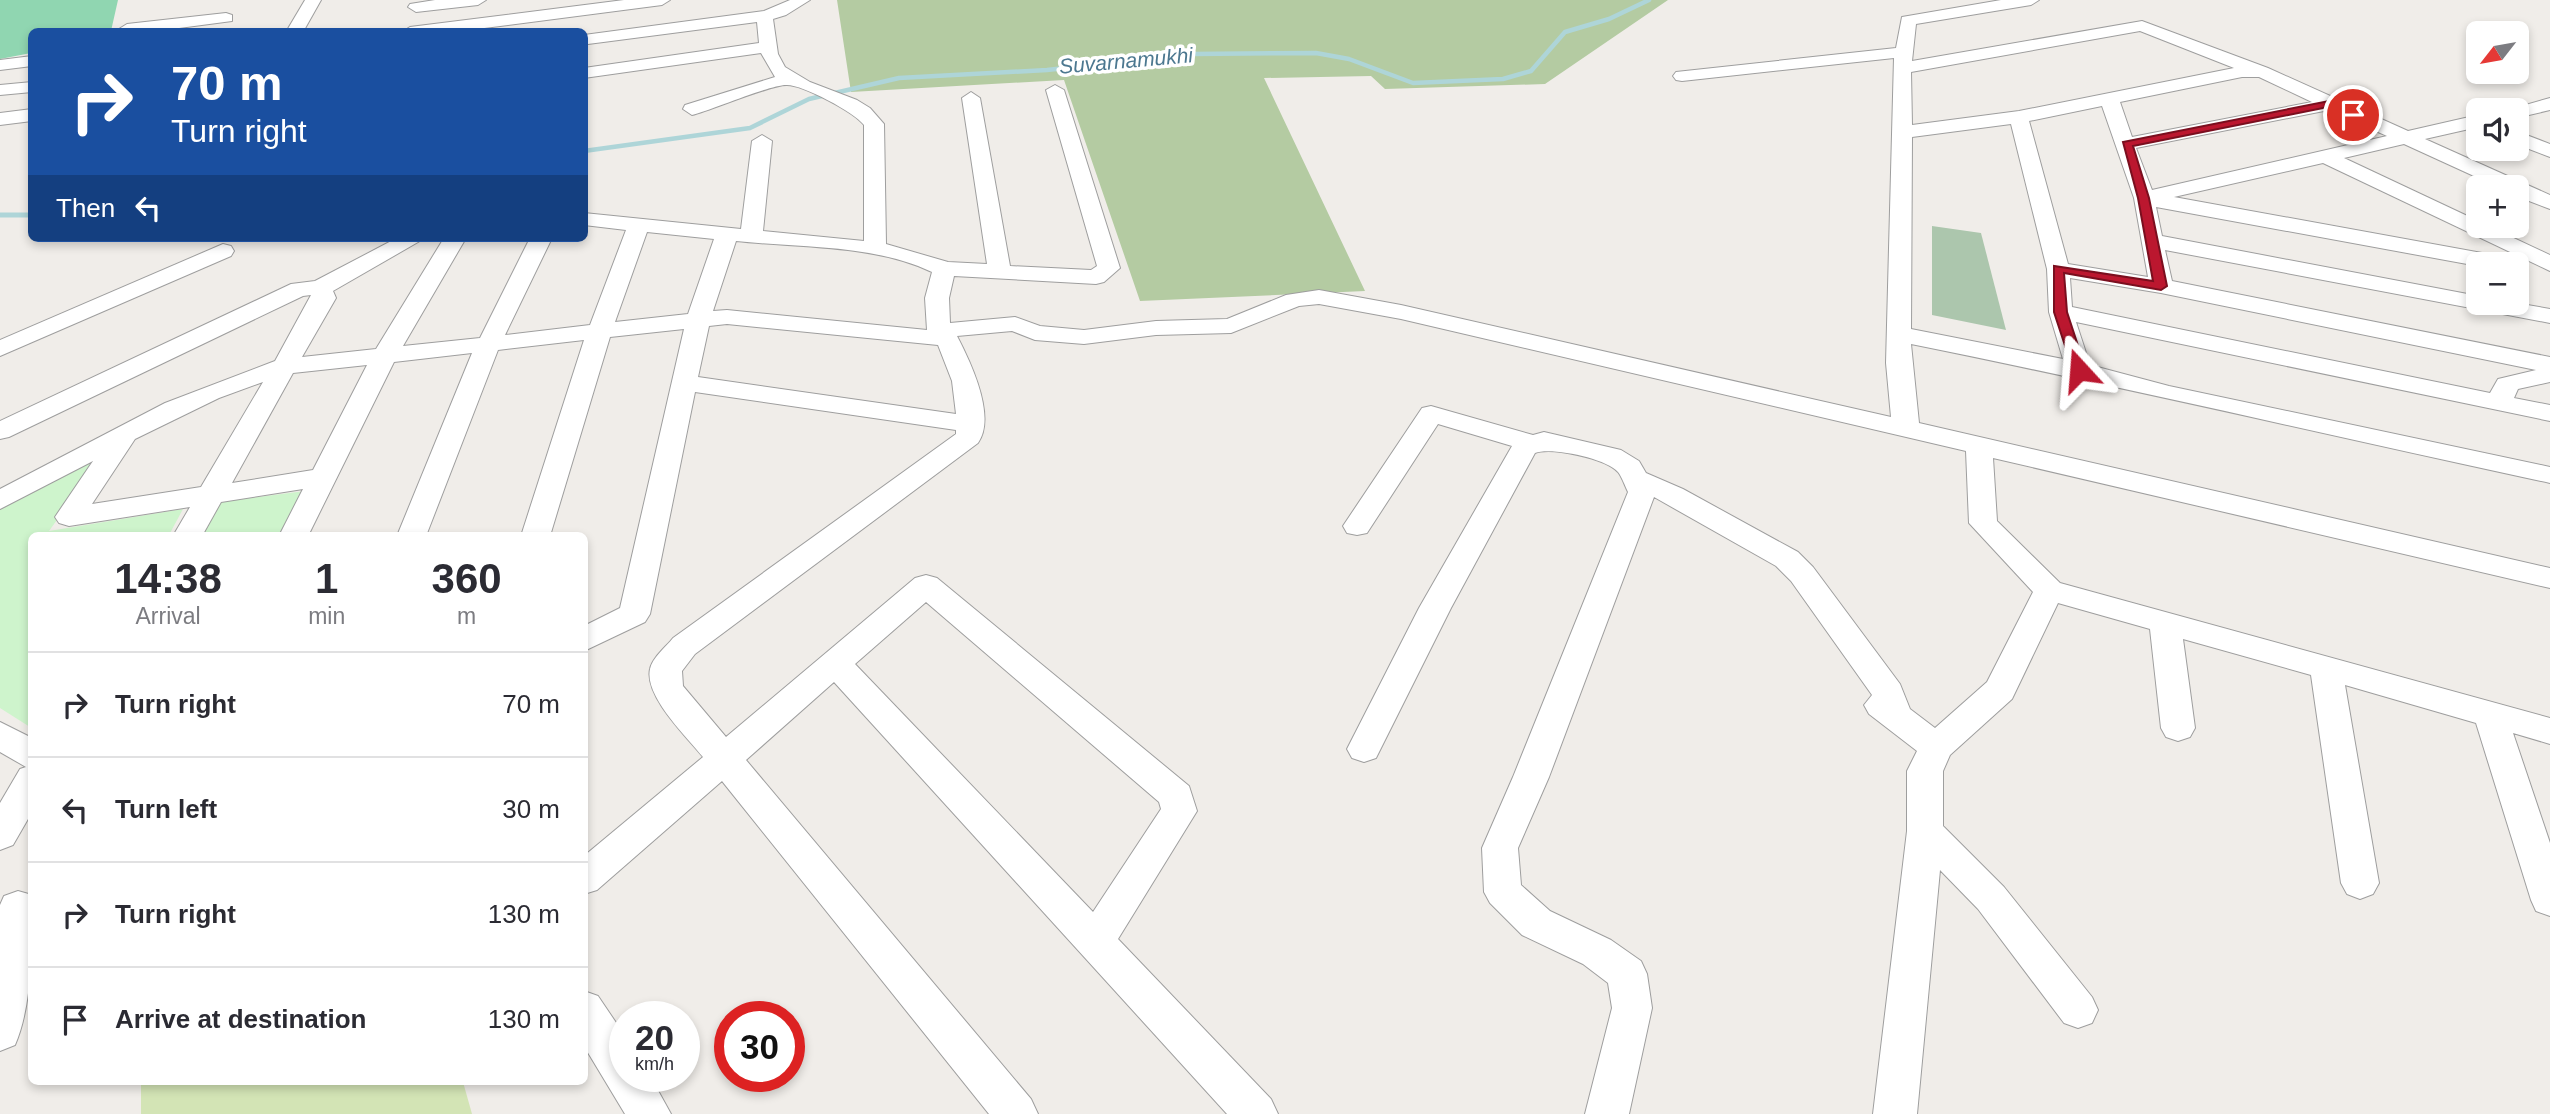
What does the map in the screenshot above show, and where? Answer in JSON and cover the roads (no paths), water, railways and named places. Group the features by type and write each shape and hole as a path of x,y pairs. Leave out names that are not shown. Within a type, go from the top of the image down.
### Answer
{"street":[{"path":"136,28 218,17 223,0"},
{"path":"296,28 313,0"},
{"path":"406,28 417,4 478,0"},
{"path":"437,28 597,4 662,0"},
{"path":"588,39 764,16 780,12 802,0"},
{"path":"1906,429 1898,363 1898,334 1907,0"},
{"path":"1908,20 2031,0"},
{"path":"588,38 592,36 597,4"},
{"path":"161,25 174,8"},
{"path":"764,16 771,60 787,79 830,93 869,116 874,124 875,250"},
{"path":"1682,76 1904,60 2142,26 2262,72 2486,175"},
{"path":"588,72 770,47"},
{"path":"0,65 28,62"},
{"path":"1902,132 2020,117 2242,72 2262,72"},
{"path":"692,109 787,79"},
{"path":"0,90 28,87"},
{"path":"588,219 875,250 933,262 944,269 1096,277 1109,268 1055,90"},
{"path":"971,98 1000,272"},
{"path":"2109,98 2144,198 2161,286"},
{"path":"2127,144 2329,104"},
{"path":"2529,109 2550,104"},
{"path":"0,119 28,116"},
{"path":"2020,117 2058,269 2061,312 2079,370"},
{"path":"2144,198 2466,123"},
{"path":"588,638 634,614 698,320 739,236 762,141"},
{"path":"2529,142 2550,151"},
{"path":"2325,156 2550,264"},
{"path":"2529,194 2550,203"},
{"path":"2144,198 2466,257"},
{"path":"536,532 599,333 639,225"},
{"path":"2152,241 2466,301"},
{"path":"0,430 299,289 320,288 406,242"},
{"path":"295,532 385,355 453,242"},
{"path":"413,532 488,345 539,242"},
{"path":"0,349 223,251"},
{"path":"944,269 937,298 943,336 964,378 971,424 969,437 684,646 666,669 667,689 1016,1114"},
{"path":"2058,269 2161,286 2550,365"},
{"path":"2529,269 2550,273"},
{"path":"189,532 324,298 320,288"},
{"path":"0,500 125,434 239,379 283,367 727,317 943,336 976,326 1015,324 1035,333 1084,337 1127,334 1156,328 1231,326 1294,300 1319,297 1401,312 2550,578"},
{"path":"2061,312 2550,413"},
{"path":"2529,312 2550,316"},
{"path":"1898,334 2079,370 2167,393 2550,475"},
{"path":"2500,403 2507,384 2550,374"},
{"path":"684,383 971,424"},
{"path":"1357,526 1431,414 1531,443 1544,440 1611,456 1629,467 1639,480 1642,492 1531,777 1500,848 1503,892 1536,923 1597,952 1627,974 1632,1008 1607,1114"},
{"path":"125,434 69,517 323,477"},
{"path":"1364,749 1435,608 1520,453 1531,443"},
{"path":"1979,446 1983,523 2049,590 2550,731"},
{"path":"1639,480 1672,495 1770,550 1771,565 1868,695 1936,747"},
{"path":"588,876 926,584 1176,796 1179,811 1095,942"},
{"path":"1895,1114 1925,831 1925,771 1936,747 2000,690 2049,590"},
{"path":"2165,622 2178,728"},
{"path":"835,663 1256,1114"},
{"path":"2326,668 2360,883"},
{"path":"2490,714 2550,900"},
{"path":"0,735 28,753"},
{"path":"0,835 28,786"},
{"path":"1925,831 1991,898 2078,1010"},
{"path":"0,1032 18,907"},
{"path":"588,1015 609,1049"},
{"path":"635,1092 649,1114"}],"waterway":[{"name":"Suvarnamukhi","path":"588,150 750,128 809,99 899,78 1047,70 1192,54 1316,53 1349,59 1413,83 1503,79 1531,71 1565,32 1609,19 1649,0"},
{"name":"Suvarnamukhi","path":"0,215 28,215"}]}
